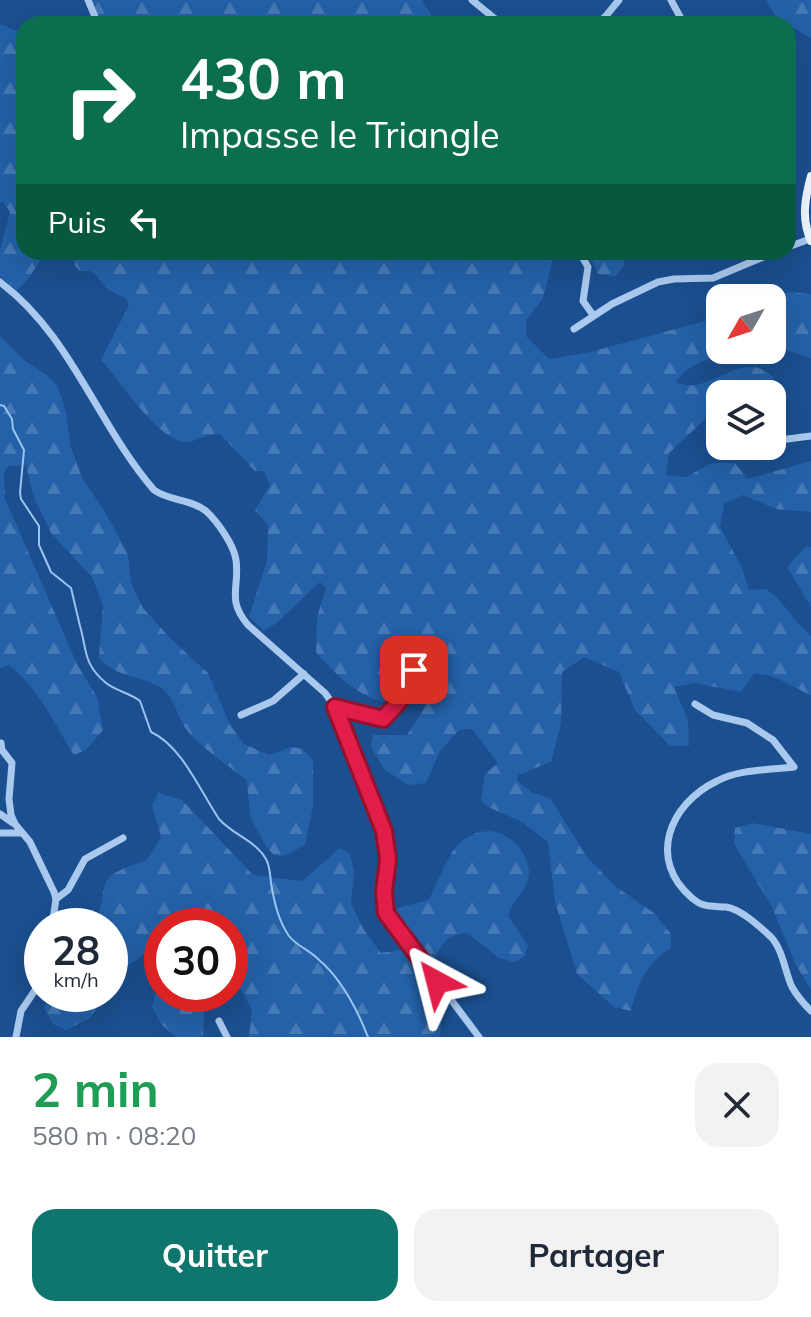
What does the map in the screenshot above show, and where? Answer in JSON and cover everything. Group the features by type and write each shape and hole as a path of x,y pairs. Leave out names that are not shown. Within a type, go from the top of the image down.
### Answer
{"main road":[{"path":"810,240 804,223 804,205 811,176"}],"street":[{"path":"472,0 492,16"},
{"path":"606,16 619,0"},
{"path":"584,260 588,267 583,301 593,315"},
{"path":"574,329 593,315 658,282 713,278 756,260"},
{"path":"0,282 16,295 62,346 109,428 154,490 162,496 195,505 212,518 235,554 237,564 233,596 239,614 335,707 384,831 388,859 384,892 386,913 479,1037"},
{"path":"786,439 811,436"},
{"path":"335,707 383,719 401,699 414,670"},
{"path":"241,715 271,703 304,674"},
{"path":"695,704 713,715 747,723 773,740 794,767 733,775 715,781 701,791 681,811 667,837 669,872 699,904 735,910 774,940 792,986 811,1011"},
{"path":"1,743 2,750 12,763 9,799 15,824"},
{"path":"0,814 15,824 30,842 56,899 55,908"},
{"path":"0,833 22,833"},
{"path":"56,899 68,890 85,859 123,838"},
{"path":"16,1037 24,1007"},
{"path":"219,1021 227,1037"}],"green space":[{"path":"90,0 422,0 432,16 100,16"},
{"path":"765,0 811,0 811,38 796,29 796,16 776,16"},
{"path":"0,24 16,31 16,260 41,260 17,290 0,276 0,250 10,212 0,202"},
{"path":"74,260 553,260 543,298 526,320 526,336 549,359 590,352 706,321 706,360 688,369 676,383 695,385 706,382 706,419 669,453 666,475 686,477 712,463 735,463 748,479 811,461 811,512 776,509 743,495 724,504 720,527 742,568 749,590 766,589 811,636 811,695 762,674 754,674 741,692 694,683 674,687 688,720 689,746 670,746 635,710 619,672 584,657 562,672 561,724 551,762 518,775 517,780 531,792 551,799 586,856 615,886 654,913 671,934 671,947 644,975 631,1011 614,1007 577,974 555,902 548,842 522,822 486,806 481,800 485,774 498,763 472,729 459,730 440,751 426,783 408,785 385,770 371,747 373,735 407,735 426,705 432,674 422,653 411,658 402,683 385,702 356,689 316,652 317,617 326,588 320,582 278,622 264,631 249,617 267,561 268,525 255,510 270,485 264,471 255,471 220,434 184,442 173,438 150,420 101,360 129,305 126,299 107,289 95,274 80,271"},
{"path":"592,260 623,260 625,264 616,276 598,274"},
{"path":"786,293 811,294 811,358 786,350"},
{"path":"0,336 58,387 66,412 71,448 83,480 128,554 131,583 143,608 208,673 230,725 244,744 269,755 291,747 303,749 313,760 313,805 305,845 284,856 274,855 250,817 247,781 191,735 165,691 113,669 99,658 103,605 92,577 51,533 33,495 26,465 9,466 4,472 5,499 77,664 97,697 103,730 86,750 74,755 29,684 9,665 0,669"},
{"path":"745,367 763,370 773,377 772,380 711,380"},
{"path":"806,546 811,547 811,607 787,567"},
{"path":"158,793 182,800 253,875 302,881 340,848 350,854 354,872 351,903 364,930 381,953 400,950 410,941 391,912 429,899 457,846 479,832 505,835 519,847 529,869 526,885 508,916 528,945 525,956 515,962 499,958 467,933 445,942 433,963 443,1000 439,1037 249,1037 252,1009 248,1002 248,908 144,908 144,954 128,966 128,908 101,908 110,877 147,860 161,837 152,805"},
{"path":"752,823 811,834 811,990 795,963 772,907 734,844 735,828"},
{"path":"46,1012 94,1012 90,1018 66,1030 53,1024"},
{"path":"155,1012 204,1012 203,1037 176,1037 162,1025"}],"waterway":[{"path":"0,405 12,419 13,429 24,450 21,499 39,526 39,545 51,572 71,588 93,669 110,686 140,701 151,732 181,758 219,819 261,852 268,865 275,903 285,930 327,967 341,985 368,1037"}],"route":[{"path":"414,670 401,699 383,719 335,707 387,843 386,913 437,982"}]}
